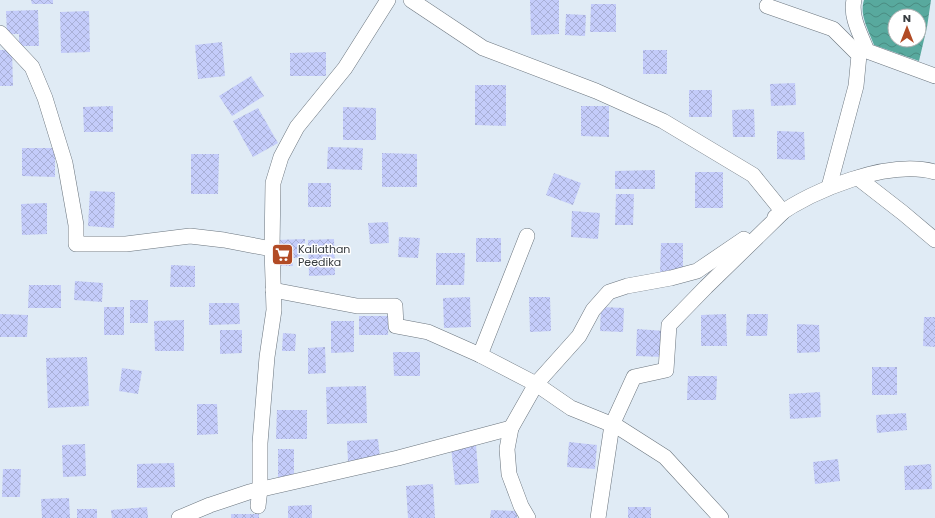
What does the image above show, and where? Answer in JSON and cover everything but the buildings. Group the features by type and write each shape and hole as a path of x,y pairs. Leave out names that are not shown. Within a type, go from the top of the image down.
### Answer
{"street":[{"path":"258,506 260,489 260,443 267,357 274,310 272,249 273,183 282,157 297,127 345,68 388,0"},
{"path":"411,0 483,48 596,91 663,121 754,175 783,212"},
{"path":"854,0 852,8 858,29 867,51 935,76"},
{"path":"767,6 833,29 859,55 856,86 829,187"},
{"path":"0,33 32,67 45,98 65,163 76,225 76,244 126,244 190,236 224,240 272,249"},
{"path":"528,518 509,474 508,449 511,428 536,384 579,336 593,310 609,292 627,286 671,278 697,271 783,212 829,187 890,170 924,169 935,172"},
{"path":"858,178 904,213 935,240"},
{"path":"598,518 612,425 634,377 666,370 669,325 783,212"},
{"path":"480,355 527,236"},
{"path":"273,290 357,306 395,306 396,326 428,332 480,355 536,384 571,408 618,427 665,457 721,518"},
{"path":"179,518 210,505 260,489 398,458 511,428"}],"water":[{"path":"864,0 931,0 927,27 927,8 887,8 887,48 922,48 919,61 874,45 865,23 863,11"}],"place":[{"name":"Kaliathan Peedika","path":"282,255"}]}
